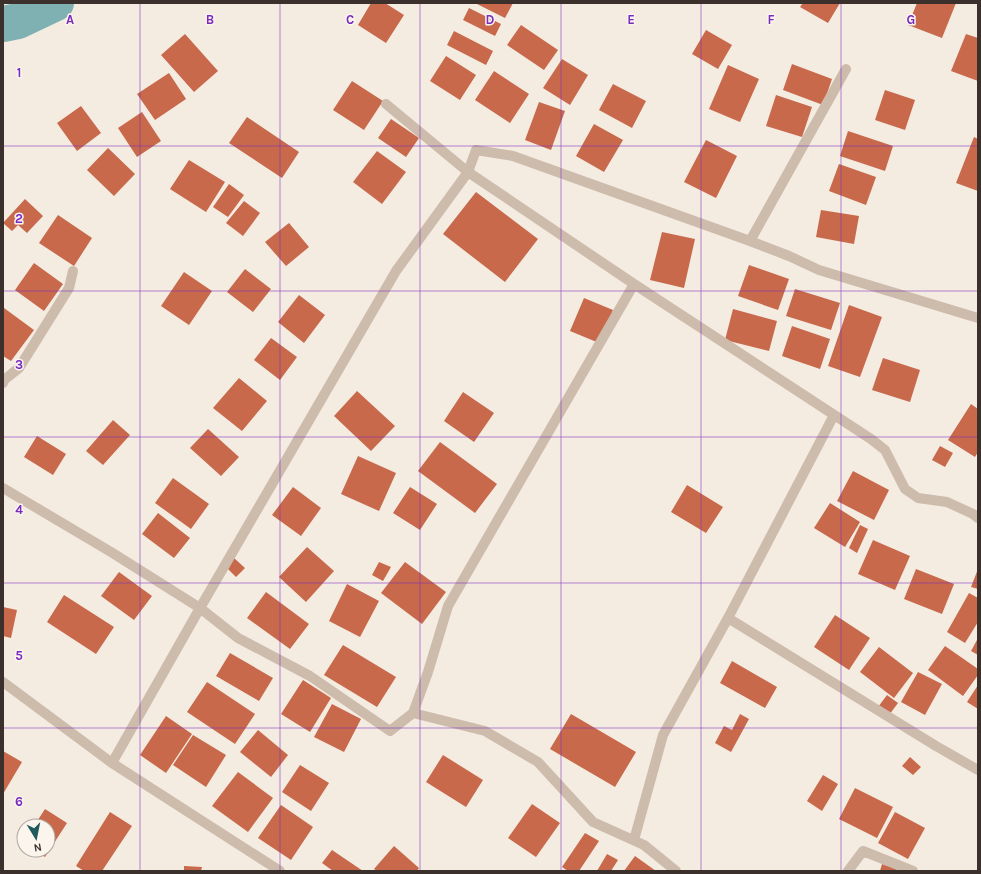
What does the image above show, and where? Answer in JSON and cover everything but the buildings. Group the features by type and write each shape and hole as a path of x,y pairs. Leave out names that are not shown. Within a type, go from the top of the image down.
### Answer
{"street":[{"path":"750,241 846,68"},
{"path":"386,104 468,172 885,450 905,489 918,498 947,502 973,514 978,518"},
{"path":"112,763 200,608 396,271 468,172 476,150 513,156 750,241 789,256 819,270 978,318"},
{"path":"3,383 4,380 19,368 23,362 69,288 74,271"},
{"path":"3,488 111,552 200,608 238,638 310,676 390,731 413,713 428,672 448,606 634,284"},
{"path":"634,840 663,736 728,618 834,415"},
{"path":"728,618 936,746 978,770"},
{"path":"3,682 112,763 280,871"},
{"path":"413,713 485,731 538,762 594,822 644,845 676,871"},
{"path":"848,871 863,851 913,871"}],"waterway":[{"path":"3,24 18,21 56,3"}]}
